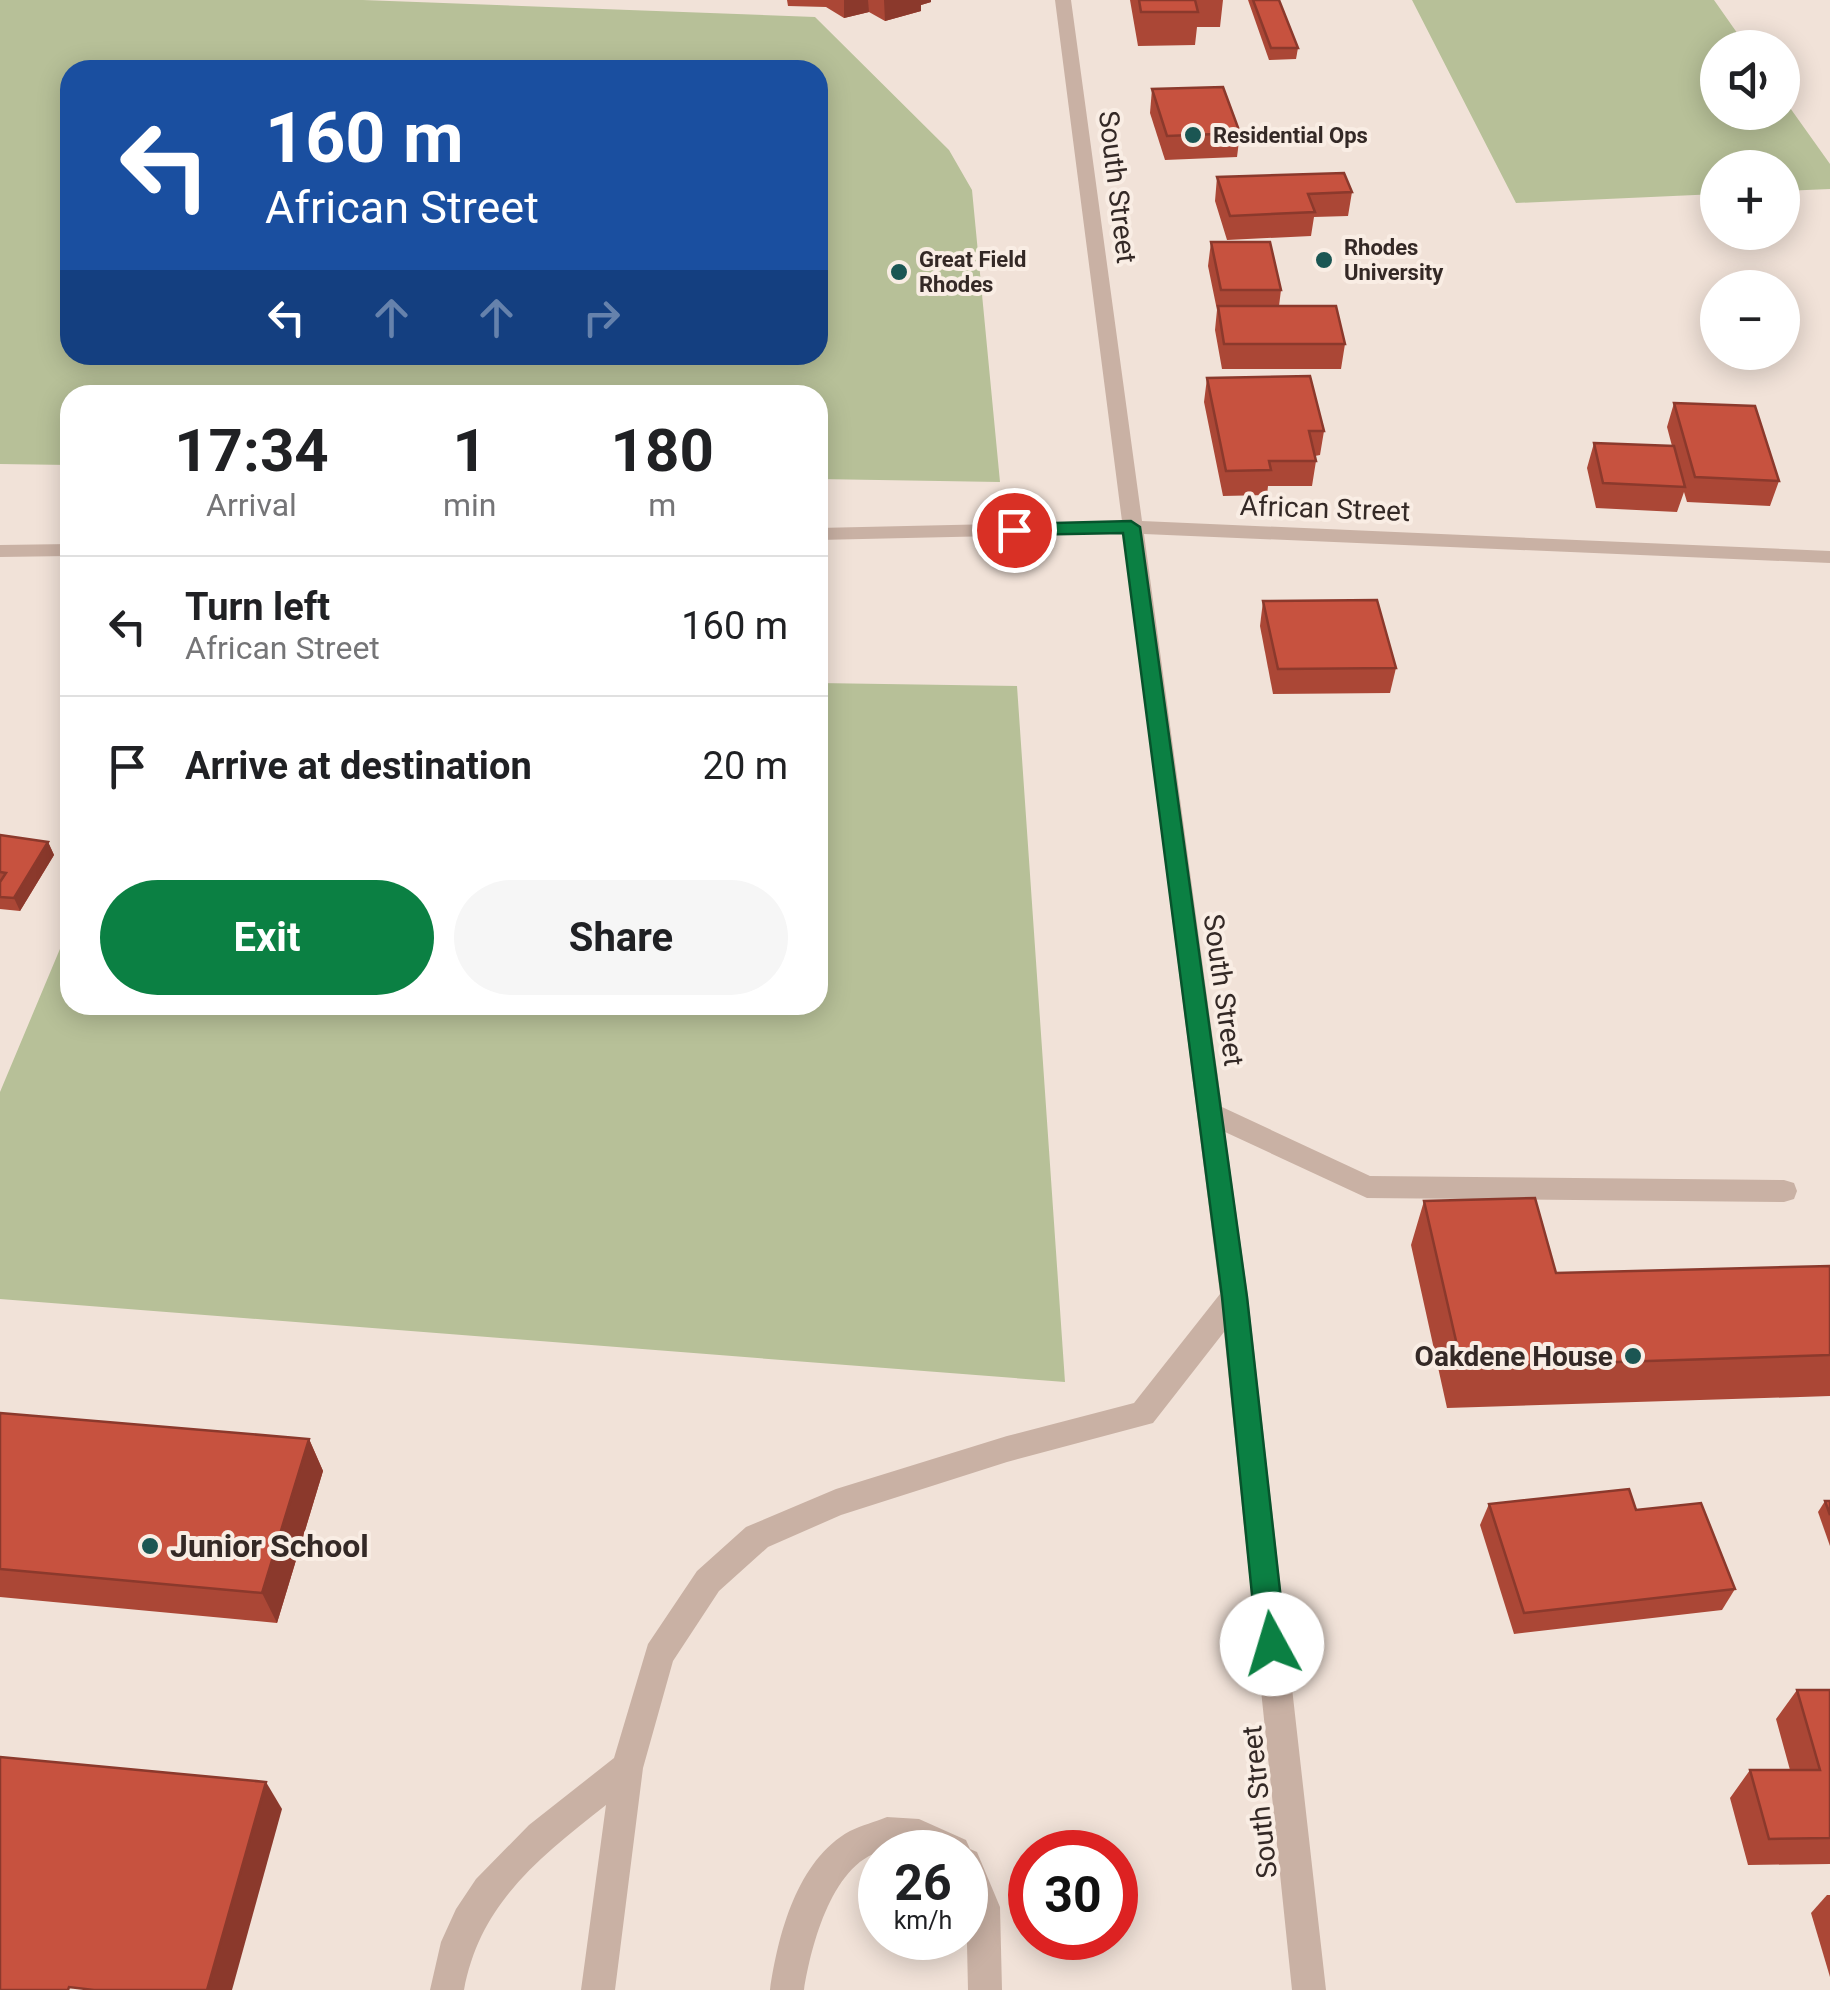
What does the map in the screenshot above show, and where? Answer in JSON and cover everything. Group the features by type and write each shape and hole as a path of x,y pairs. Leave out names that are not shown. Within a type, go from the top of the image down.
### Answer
{"street":[{"name":"South Street","path":"1063,0 1234,1297 1309,1990"},
{"name":"African Street","path":"828,534 1131,527 1830,556"},
{"path":"0,551 60,550"},
{"path":"1210,1112 1368,1188 1784,1191"},
{"path":"598,1990 627,1768 659,1654 708,1581 757,1537 836,1503 1008,1449 1143,1414 1234,1297"},
{"path":"447,1990 451,1952 488,1893 556,1824 627,1768"},
{"path":"787,1990 789,1955 799,1920 832,1864 858,1846"},
{"path":"984,1960 985,1990"}],"green space":[{"name":"Great Field Rhodes","path":"0,0 363,0 815,17 949,150 972,190 1000,482 828,479 828,385 60,385 60,465 0,464"},
{"path":"1412,0 1714,0 1735,30 1700,30 1700,130 1800,130 1800,122 1830,164 1830,189 1800,190 1800,150 1700,150 1700,195 1516,203"},
{"path":"828,683 1017,686 1065,1382 0,1299 0,1092 60,949 60,1015 828,1015"}],"building":[{"path":"1139,0 1195,0 1198,12 1141,12"},
{"path":"1253,0 1279,0 1298,48 1271,48"},
{"path":"1223,87 1240,133 1167,136 1152,89"},
{"path":"1344,173 1352,192 1308,194 1315,212 1230,216 1217,177"},
{"path":"1211,242 1270,242 1281,290 1221,290"},
{"path":"1218,306 1336,306 1345,344 1224,344"},
{"path":"1310,376 1324,431 1309,431 1316,461 1269,461 1271,470 1226,471 1207,378"},
{"path":"1674,403 1755,406 1779,481 1695,477"},
{"path":"1594,443 1674,446 1685,487 1603,483"},
{"path":"1377,600 1396,668 1278,669 1263,601"},
{"path":"0,835 48,842 14,898 0,897 0,882 6,873 0,872"},
{"path":"1535,1198 1556,1273 1830,1266 1830,1355 1462,1367 1424,1201"},
{"name":"Junior School","path":"0,1413 309,1439 262,1593 0,1569"},
{"path":"1629,1489 1636,1510 1701,1503 1735,1589 1524,1613 1489,1504"},
{"path":"1797,1690 1830,1690 1830,1838 1769,1839 1750,1770 1820,1770"},
{"path":"0,1757 266,1782 207,1990 0,1990"}],"place":[{"name":"Residential Ops","path":"1193,135"},
{"name":"Rhodes University","path":"1324,260"},
{"name":"Great Field Rhodes","path":"899,272"},
{"name":"Oakdene House","path":"1633,1356"},
{"name":"Junior School","path":"150,1546"}],"route":[{"path":"1014,530 1131,527 1234,1297 1272,1644"}]}
